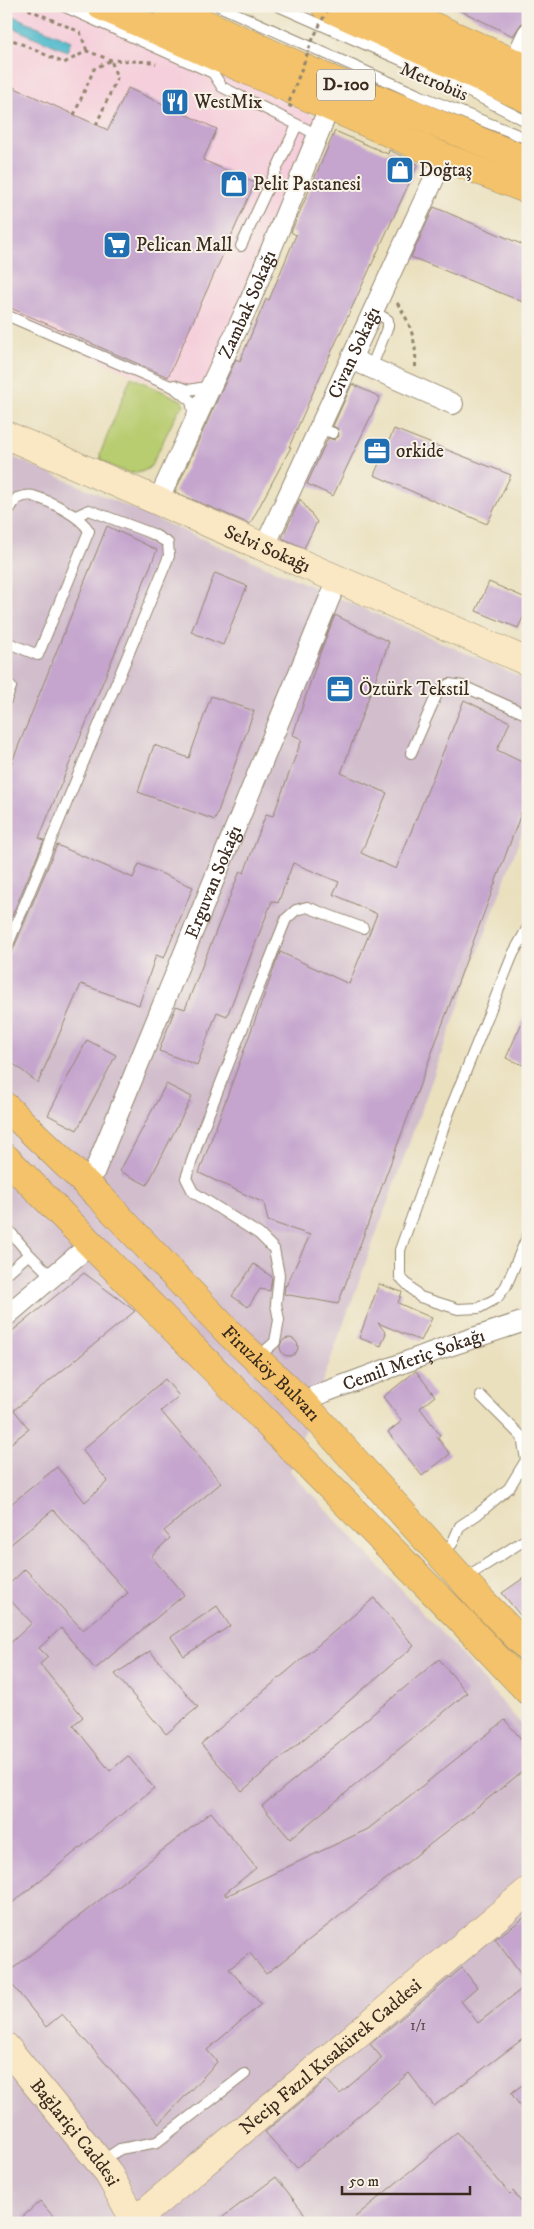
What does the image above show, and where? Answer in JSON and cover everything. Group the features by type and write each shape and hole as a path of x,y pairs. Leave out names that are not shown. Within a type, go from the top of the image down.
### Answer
{"main road":[{"path":"101,6 239,68 330,105 444,157 528,190"},
{"name":"D-100","path":"166,6 315,73 528,161"},
{"path":"327,6 528,99"},
{"path":"389,6 521,66"},
{"name":"Firuzköy Bulvarı","path":"6,1107 85,1184 230,1334 301,1401 438,1553 528,1648"},
{"path":"6,1137 34,1166 51,1178 85,1184"},
{"name":"Firuzköy Bulvarı","path":"6,1158 528,1691"},
{"path":"91,1244 116,1247 129,1254 195,1318 230,1334"}],"street":[{"path":"521,66 528,33"},
{"name":"Zambak Sokağı","path":"158,501 250,301 330,105"},
{"name":"Civan Sokağı","path":"264,548 326,431 351,359 444,157"},
{"path":"351,359 453,404"},
{"name":"Selvi Sokağı","path":"6,435 264,548 345,577 526,658"},
{"name":"Erguvan Sokağı","path":"85,1184 93,1175 345,577"},
{"path":"6,1316 91,1244"},
{"name":"Cemil Meriç Sokağı","path":"301,1401 446,1347 528,1320"},
{"name":"Necip Fazıl Kısakürek Caddesi","path":"134,2222 528,1890"},
{"name":"Bağlariçi Caddesi","path":"6,2047 107,2170 134,2222"}],"lane":[{"path":"62,6 213,74 222,87 318,135"},
{"name":"Metrobüs","path":"219,6 421,96 528,139"},
{"name":"Metrobüs","path":"278,6 442,78 528,122"},
{"path":"241,246 297,125"},
{"path":"375,358 388,326 388,320 378,302"},
{"path":"6,315 176,387 189,390 212,386"},
{"path":"86,346 176,387 191,400 195,424"},
{"path":"6,514 17,498 31,495 76,516 85,524 89,531 38,655 6,642"},
{"path":"6,949 168,556 168,543 153,534 88,510 76,516"},
{"path":"411,753 437,694 449,684 463,686 528,715"},
{"path":"6,700 11,687"},
{"path":"257,1359 275,1342 279,1320 276,1304 280,1275 274,1249 259,1234 193,1192 186,1178 203,1128 286,919 296,910 307,907 363,928"},
{"path":"528,927 513,954 448,1115 400,1250 400,1277 420,1297 458,1309 479,1308 496,1298 506,1286 528,1234"},
{"path":"6,1228 52,1277"},
{"path":"6,1274 29,1254"},
{"path":"438,1553 452,1544 460,1526 478,1514 509,1488 526,1460 522,1437 481,1396"},
{"path":"462,1579 528,1538"},
{"path":"100,2162 120,2149 157,2142 245,2074"}],"path":[{"path":"21,6 80,32 87,51"},
{"path":"292,107 288,105 327,6"},
{"path":"6,37 64,63 87,51 111,60 152,62 161,66"},
{"path":"74,115 94,69 111,60"},
{"path":"96,125 117,78 111,60"},
{"path":"378,302 396,301 403,311 412,333 416,347 416,362 412,386"}],"shaded area":[{"path":"6,6 77,6 328,122 198,403 6,319"},
{"path":"6,454 528,680 528,816 290,1471 450,1642 528,1732 528,2223 6,2223"}],"green space":[{"path":"131,377 181,400 184,405 178,411 151,466 145,470 133,473 107,464 101,460 100,454"}],"water":[{"path":"6,13 71,41 67,51 6,25"}],"building":[{"path":"451,6 528,6 528,21 521,24 513,36"},
{"name":"Pelican Mall","path":"6,84 108,130 128,88 217,129 203,160 255,183 168,377 6,306"},
{"path":"335,131 388,154 389,150 418,164 318,381 289,447 291,447 250,524 175,492 236,359 240,361 266,299 269,300 296,235 291,232"},
{"path":"434,207 528,247 528,304 411,257"},
{"path":"352,384 380,397 333,496 307,484 328,438 335,440 339,436 338,429 333,426"},
{"path":"394,429 511,475 487,524 374,475"},
{"path":"300,499 317,522 304,548 282,538"},
{"path":"107,526 157,550 39,838 44,840 6,930 6,777"},
{"path":"215,573 247,586 223,645 191,632"},
{"path":"489,582 528,599 528,607 518,628 476,611"},
{"path":"335,615 389,642 341,773 387,793 361,853 396,869 464,700 510,722 497,750 528,765 528,795 338,1304 284,1294 285,1285 310,1235 268,1221 264,1203 199,1173 280,952 349,984 377,914 333,894 339,882 293,863 278,903 272,901 227,1016 217,1012 197,1065 159,1051 176,1006 185,1009 240,871 244,873 266,814 273,816 302,739 293,735 320,653"},
{"path":"211,696 254,711 215,820 138,792 154,745 189,758"},
{"path":"57,845 133,878 139,864 193,887 164,958 156,955 139,1005 81,984 38,1083 6,1058 6,956 12,952"},
{"path":"528,1009 528,1067 506,1058"},
{"path":"87,1040 116,1055 77,1130 48,1115"},
{"path":"166,1084 192,1097 147,1185 120,1171"},
{"path":"254,1264 272,1277 270,1291 260,1289 248,1307 232,1296"},
{"path":"84,1273 135,1311 14,1410 29,1429 6,1447 6,1336"},
{"path":"379,1284 402,1292 398,1303 432,1318 421,1341 378,1323 386,1333 381,1346 359,1338"},
{"path":"285,1338 293,1338 298,1343 296,1354 285,1356 280,1351 280,1343"},
{"path":"416,1371 435,1396 420,1408 440,1435 437,1437 450,1454 422,1476 388,1432 402,1421 383,1397"},
{"path":"165,1379 179,1396 161,1411 221,1483 164,1531 170,1538 151,1556 184,1595 95,1669 61,1628 39,1648 48,1657 40,1664 83,1717 73,1725 110,1771 128,1756 154,1788 6,1908 6,1647 32,1623 6,1596 6,1587 25,1569 83,1630 128,1593 53,1510 6,1548 6,1508 57,1467 85,1502 108,1481 82,1450"},
{"path":"528,1575 528,1625 502,1593"},
{"path":"374,1598 414,1646 242,1791 201,1744"},
{"path":"217,1606 230,1626 184,1656 171,1637"},
{"path":"150,1651 198,1707 166,1734 115,1674"},
{"path":"439,1659 467,1693 290,1839 262,1806"},
{"path":"505,1720 528,1747 528,1767 266,1974 250,1953 229,1969 261,2004 207,2050 217,2062 159,2124 62,2014 46,2027 6,1977 6,1974 211,1812 256,1868 225,1893 226,1896 368,1829"},
{"path":"528,1915 528,1984 495,1939"},
{"path":"462,1968 477,1987 461,2001 478,2023 528,1984 528,2035 434,2106 409,2073 297,2168 265,2132 327,2080 340,2094 382,2058 370,2044"},
{"path":"528,2081 528,2117 511,2093"},
{"path":"457,2132 510,2194 513,2191 528,2209 528,2223 348,2223"},
{"path":"276,2177 307,2217 299,2223 215,2223"},
{"path":"40,2201 59,2223 16,2223"}],"place":[{"name":"WestMix","path":"175,102"},
{"name":"Doğtaş","path":"400,170"},
{"name":"Pelit Pastanesi","path":"234,184"},
{"name":"Pelican Mall","path":"117,245"},
{"name":"orkide","path":"377,451"},
{"name":"Öztürk Tekstil","path":"340,689"}]}
